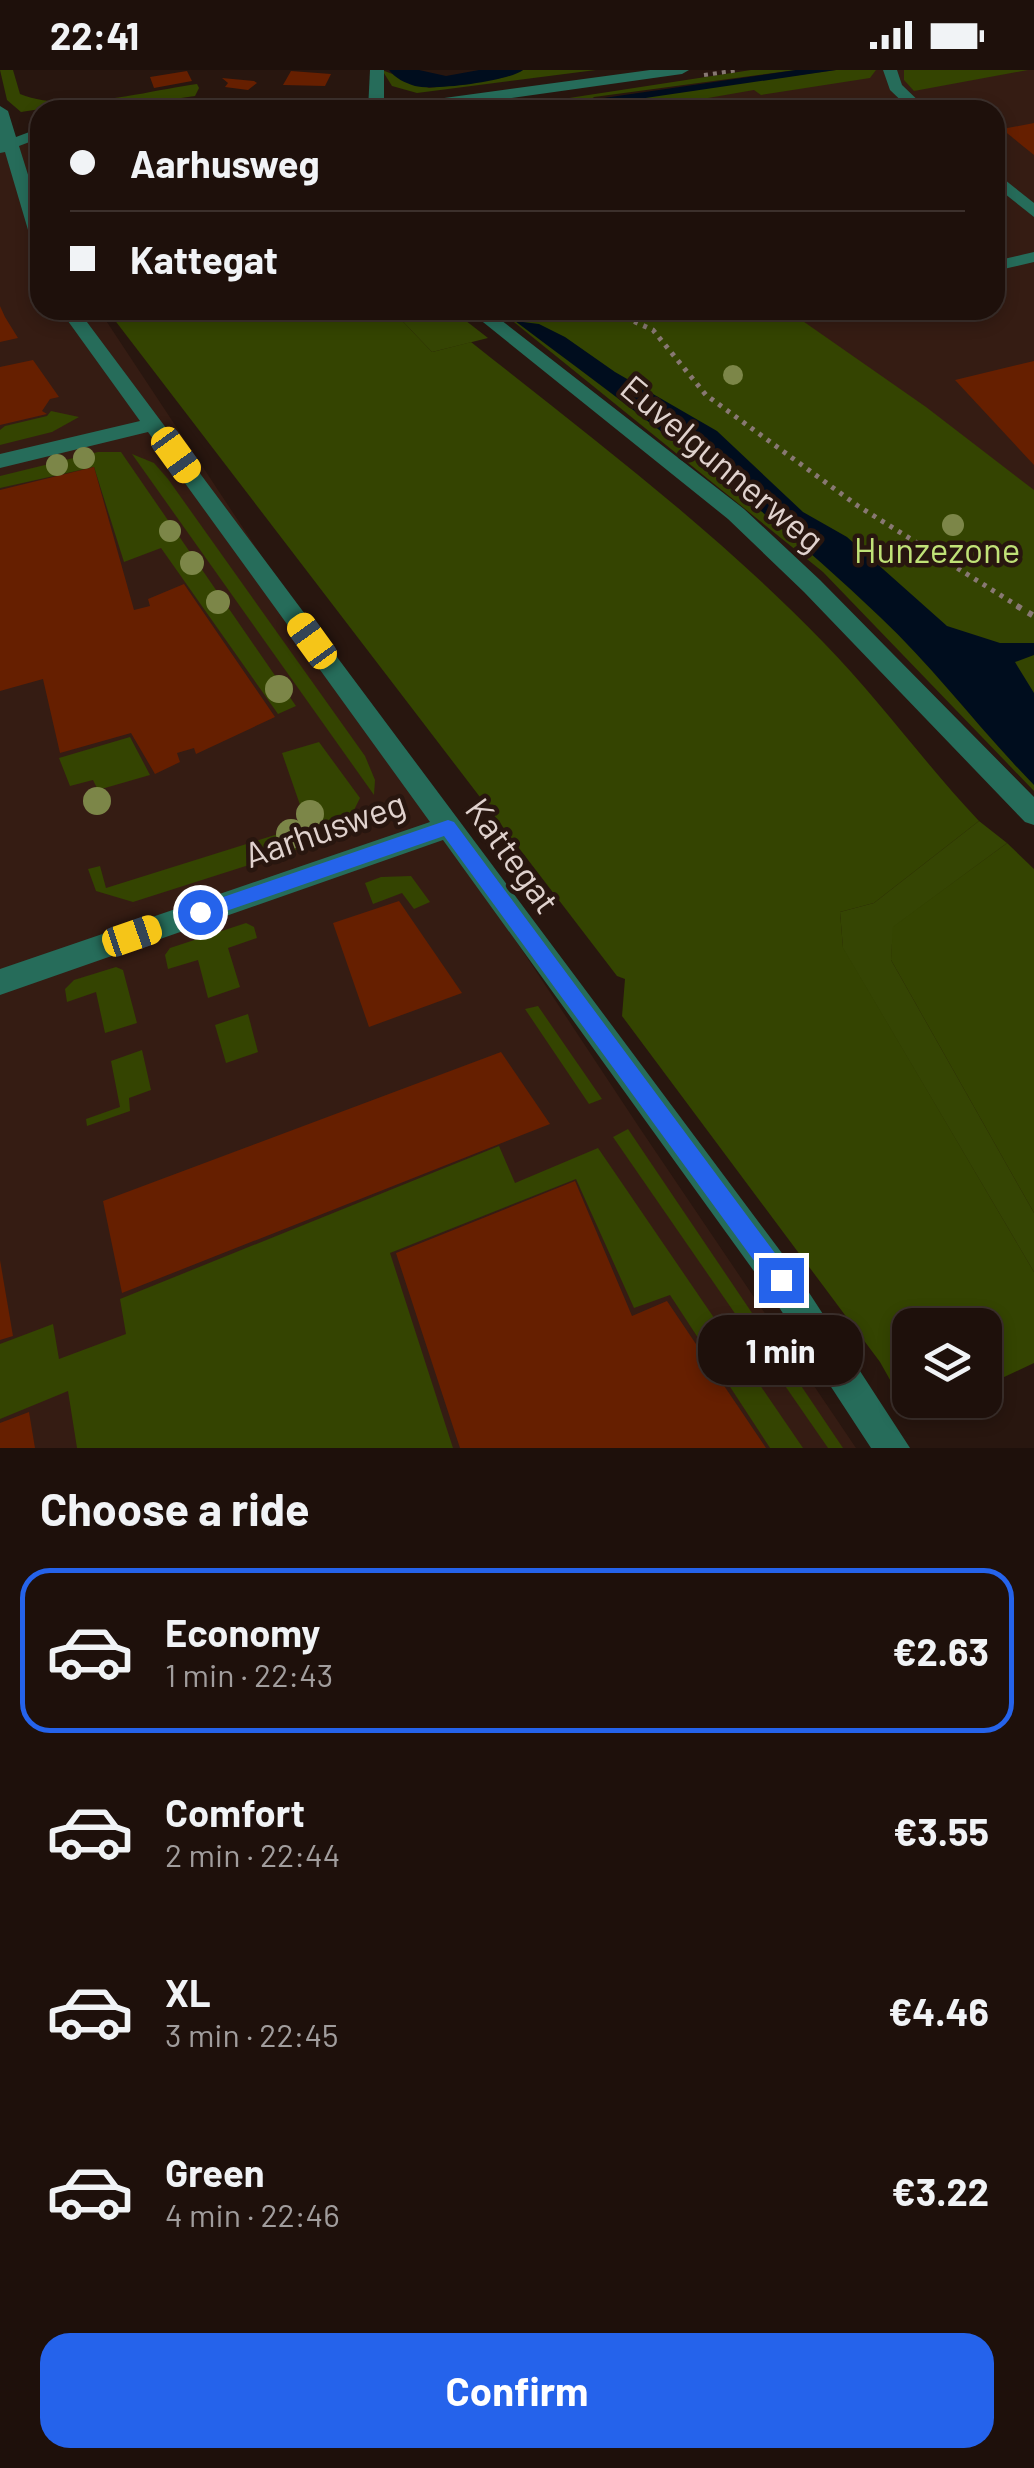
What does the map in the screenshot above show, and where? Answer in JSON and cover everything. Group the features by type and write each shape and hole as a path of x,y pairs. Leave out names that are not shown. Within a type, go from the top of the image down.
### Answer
{"street":[{"path":"376,100 377,70"},
{"path":"465,100 682,70"},
{"path":"890,70 895,88 909,100"},
{"path":"0,111 4,146 30,214"},
{"path":"4,146 30,137"},
{"path":"1005,187 1034,212"},
{"path":"1005,264 1034,258"},
{"name":"Kattegat","path":"76,320 781,1280 892,1448"},
{"name":"Euvelgunnerweg","path":"491,320 736,514 812,586 1034,814"},
{"path":"0,461 153,424"},
{"name":"Aarhusweg","path":"0,982 448,827"}],"path":[{"path":"636,320 664,337 690,380 706,395 858,506 1034,616"}],"shaded area":[{"path":"814,70 1034,70 1034,500 789,320 1005,320 1005,100 596,100"},
{"path":"30,137 30,320 106,320 856,1448 0,1448 0,147"}],"green space":[{"path":"0,70 13,70 20,94 40,100 30,100 30,111 21,112 7,100"},
{"path":"382,70 429,88 501,78 523,70 596,70 417,93 392,86"},
{"path":"751,70 796,70 591,100 569,98"},
{"path":"836,70 876,70 870,78 761,95 754,90 696,100 615,100"},
{"path":"904,70 1028,70 914,91 904,80"},
{"path":"197,84 195,96 167,100 96,100"},
{"path":"115,320 402,320 432,352 471,342 697,524 783,602 864,686 979,821 874,903 840,912 843,947 1034,1272 1034,1363 1002,1378 1002,1308 892,1308 892,1383 622,1016 625,979 617,976"},
{"path":"402,320 465,320 488,338 432,352"},
{"name":"Hunzezone","path":"511,320 801,320 926,407 1034,490 1034,791 823,572"},
{"path":"51,411 79,417 52,432 0,445 0,430 5,426 47,416"},
{"path":"98,452 121,452 296,706 278,714 161,548 124,562 94,467 0,488 0,476"},
{"path":"132,454 154,463 168,479 365,756 375,780 374,795"},
{"path":"130,737 150,775 98,790 93,780 70,786 59,758"},
{"path":"319,742 360,798 344,830 324,841 133,902 96,891 88,869 100,866 106,888 307,825 282,753"},
{"path":"979,821 1007,843 893,927 891,960 1034,1213 1034,1272 843,948 840,912 874,903"},
{"path":"1007,843 1034,869 1034,1213 891,960 892,927"},
{"path":"411,876 430,902 414,909 402,893 373,904 365,883 381,877"},
{"path":"246,923 254,927 257,938 228,948 240,987 208,998 198,960 168,969 165,955 170,948"},
{"path":"116,967 123,970 137,1023 105,1033 96,992 67,1002 65,989 74,980"},
{"path":"538,1006 602,1099 589,1104 525,1009"},
{"path":"248,1014 258,1052 226,1063 215,1025"},
{"path":"142,1050 151,1090 129,1098 130,1111 87,1126 86,1119 120,1107 111,1061"},
{"path":"628,1129 843,1448 828,1448 613,1137"},
{"path":"499,1146 515,1183 598,1148 803,1448 770,1448 670,1295 634,1308 576,1179 390,1253 453,1448 77,1448 68,1391 0,1419 0,1344 53,1324 59,1359 126,1334 120,1299"}],"water":[{"path":"389,70 419,70 446,76 479,70 523,70 488,81 425,87 404,82"},
{"path":"796,70 836,70 632,100 590,100"},
{"path":"515,321 539,324 565,337 615,372 717,431 803,512 847,537 947,626 1000,643 1034,643 1034,655 1015,662 1034,693 1034,785 920,658 837,577 702,463"}],"building":[{"path":"187,71 192,81 154,88 150,77"},
{"path":"291,71 331,74 325,86 283,85"},
{"path":"222,78 257,83 248,90 225,87 228,83"},
{"path":"1034,123 1034,155 1005,131"},
{"path":"0,306 5,317 18,338 0,342"},
{"path":"33,360 59,397 50,399 42,411 47,414 0,425 0,367"},
{"path":"1034,361 1034,465 955,380"},
{"path":"94,467 134,610 150,606 148,599 184,584 275,717 196,754 194,748 177,753 180,762 155,774 131,733 60,753 43,679 0,691 0,490"},
{"path":"399,901 462,993 369,1027 333,923"},
{"path":"501,1052 550,1124 122,1293 103,1201"},
{"path":"575,1181 632,1316 667,1301 766,1448 460,1448 396,1253"},
{"path":"0,1260 13,1336 0,1340"},
{"path":"29,1412 35,1448 0,1448 0,1423"}],"route":[{"path":"200,912 448,827 781,1280"}]}
